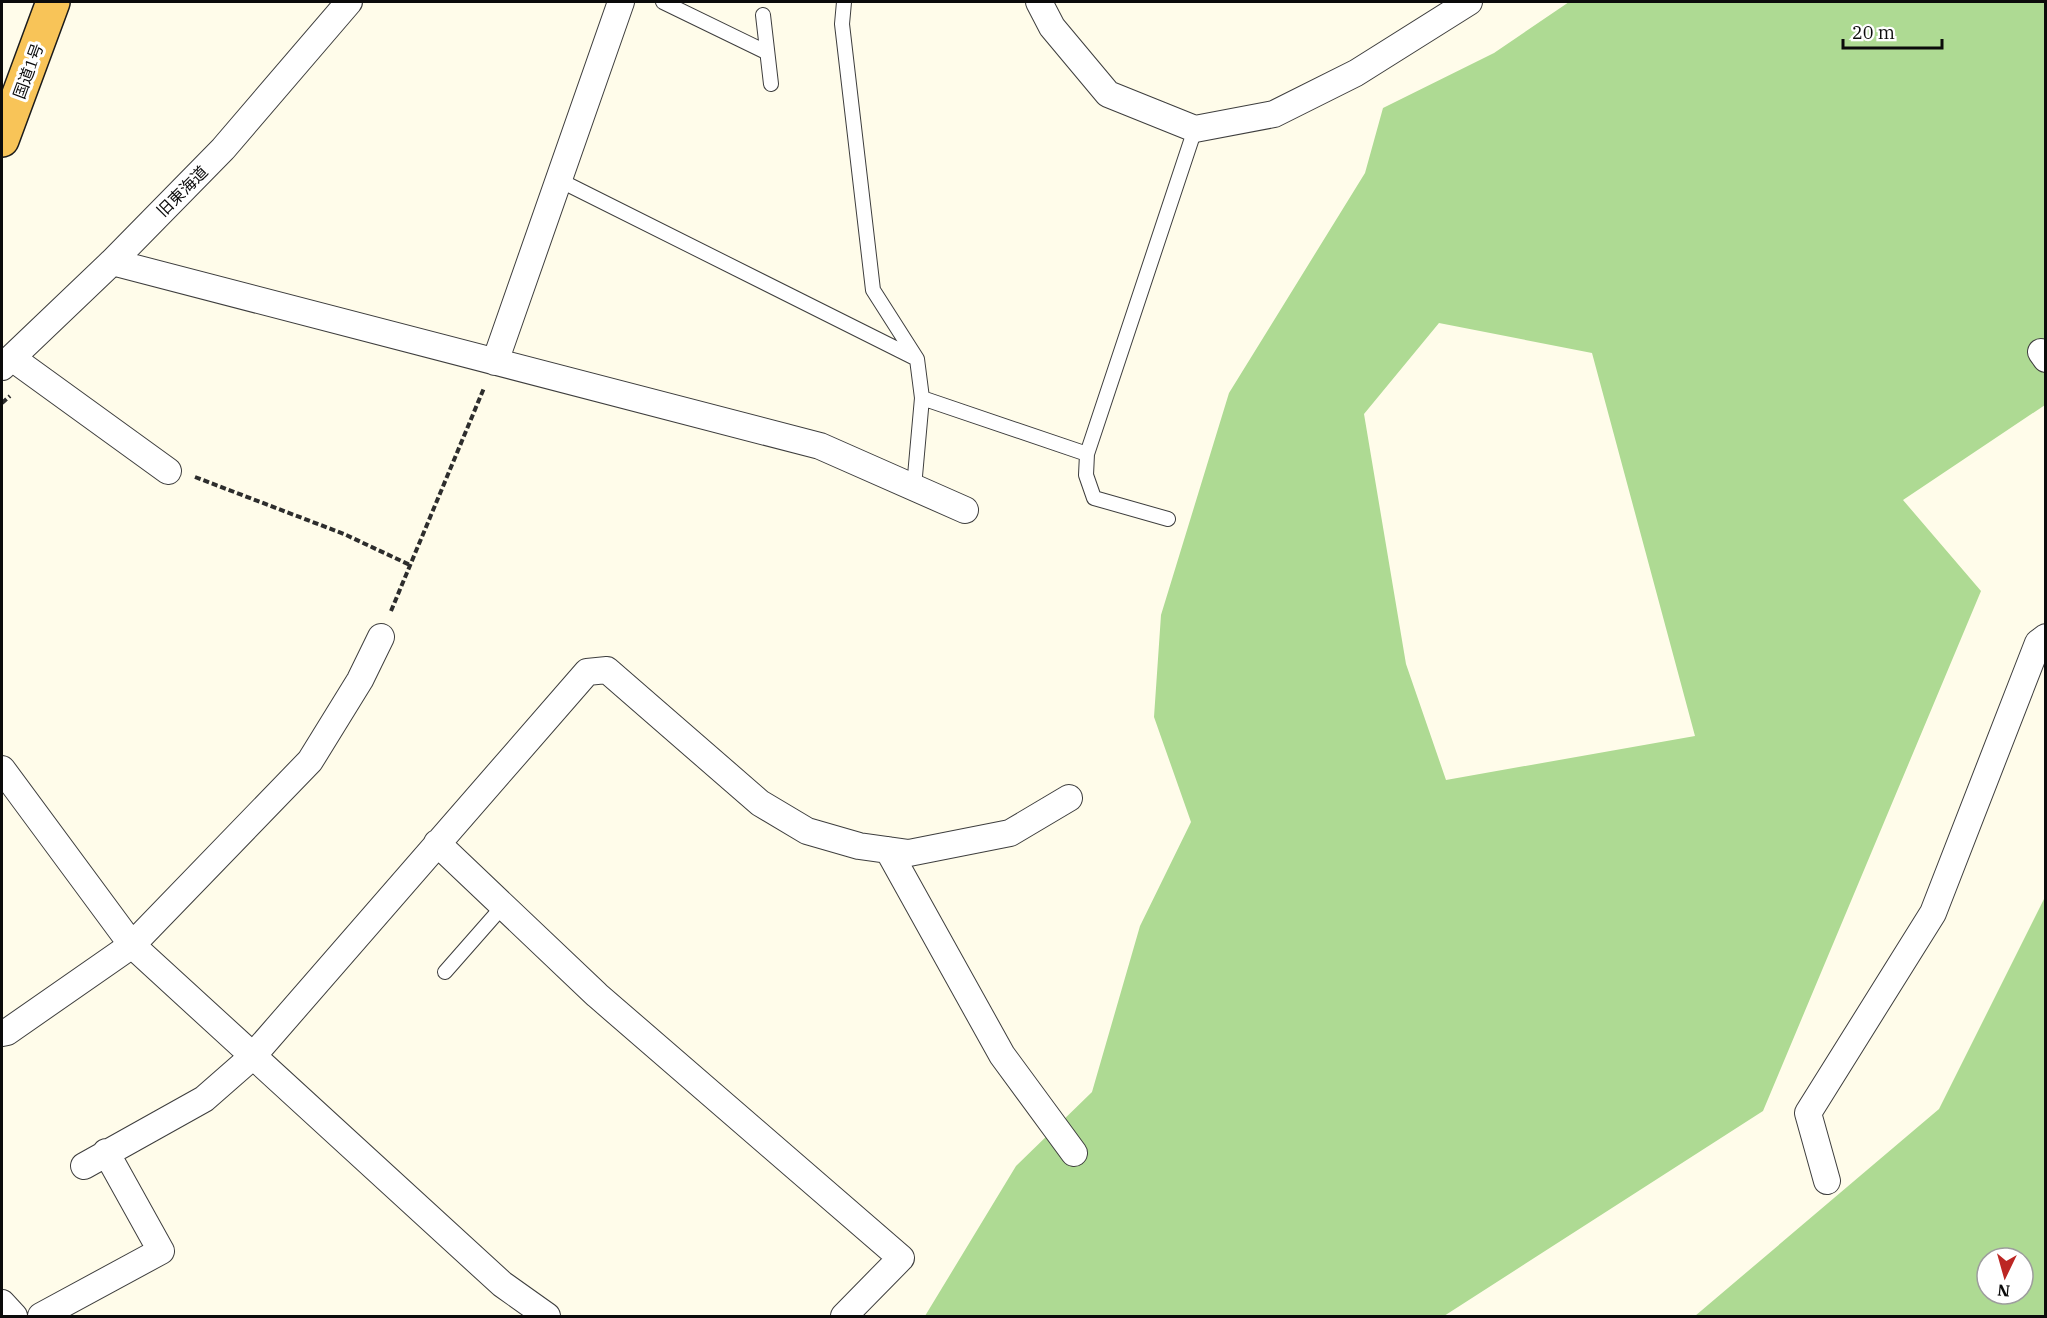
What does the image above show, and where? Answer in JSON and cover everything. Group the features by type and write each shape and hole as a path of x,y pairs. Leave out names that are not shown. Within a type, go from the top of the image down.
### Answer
{"highway":[{"name":"国道1号","path":"2,140 53,2"}],"street":[{"name":"旧東海道","path":"7,362 112,262 223,149 349,2"},
{"path":"495,362 621,2"},
{"path":"1039,2 1052,27 1108,94 1195,129 1274,114 1356,73 1469,2"},
{"path":"112,262 820,446 965,510"},
{"path":"7,362 168,471"},
{"path":"2,1033 7,1032 132,945 310,761 360,680 381,637"},
{"path":"1827,1181 1808,1113 1933,913 2038,643 2046,637"},
{"path":"84,1166 106,1152 128,1144 204,1099 252,1056 587,672 607,670 760,803 807,831 859,846 909,853 1010,833 1069,798"},
{"path":"2,769 132,945 502,1284 547,1317"},
{"path":"437,843 597,995 901,1258 844,1317"},
{"path":"888,850 1002,1055 1074,1153"},
{"path":"41,1317 161,1251 106,1152"}],"lane":[{"path":"663,2 766,52"},
{"path":"844,2 842,24 873,290 917,359 922,398 914,487"},
{"path":"763,15 771,84"},
{"path":"1168,519 1094,498 1086,475 1087,454 1195,129"},
{"path":"558,180 917,359"},
{"path":"922,398 1087,454"},
{"path":"445,972 503,906"}],"path":[{"path":"381,637 495,362"},
{"path":"168,471 197,478 344,534 410,565"}],"green space":[{"path":"1569,2 2045,2 2045,405 1903,500 1981,591 1763,1111 1444,1316 925,1316 1016,1166 1092,1092 1140,926 1191,822 1154,717 1161,615 1229,393 1365,173 1383,108 1494,53","holes":["1439,323 1592,353 1695,736 1446,780 1406,664 1364,414"]},
{"path":"2045,897 2045,1316 1695,1316 1939,1109"}]}
